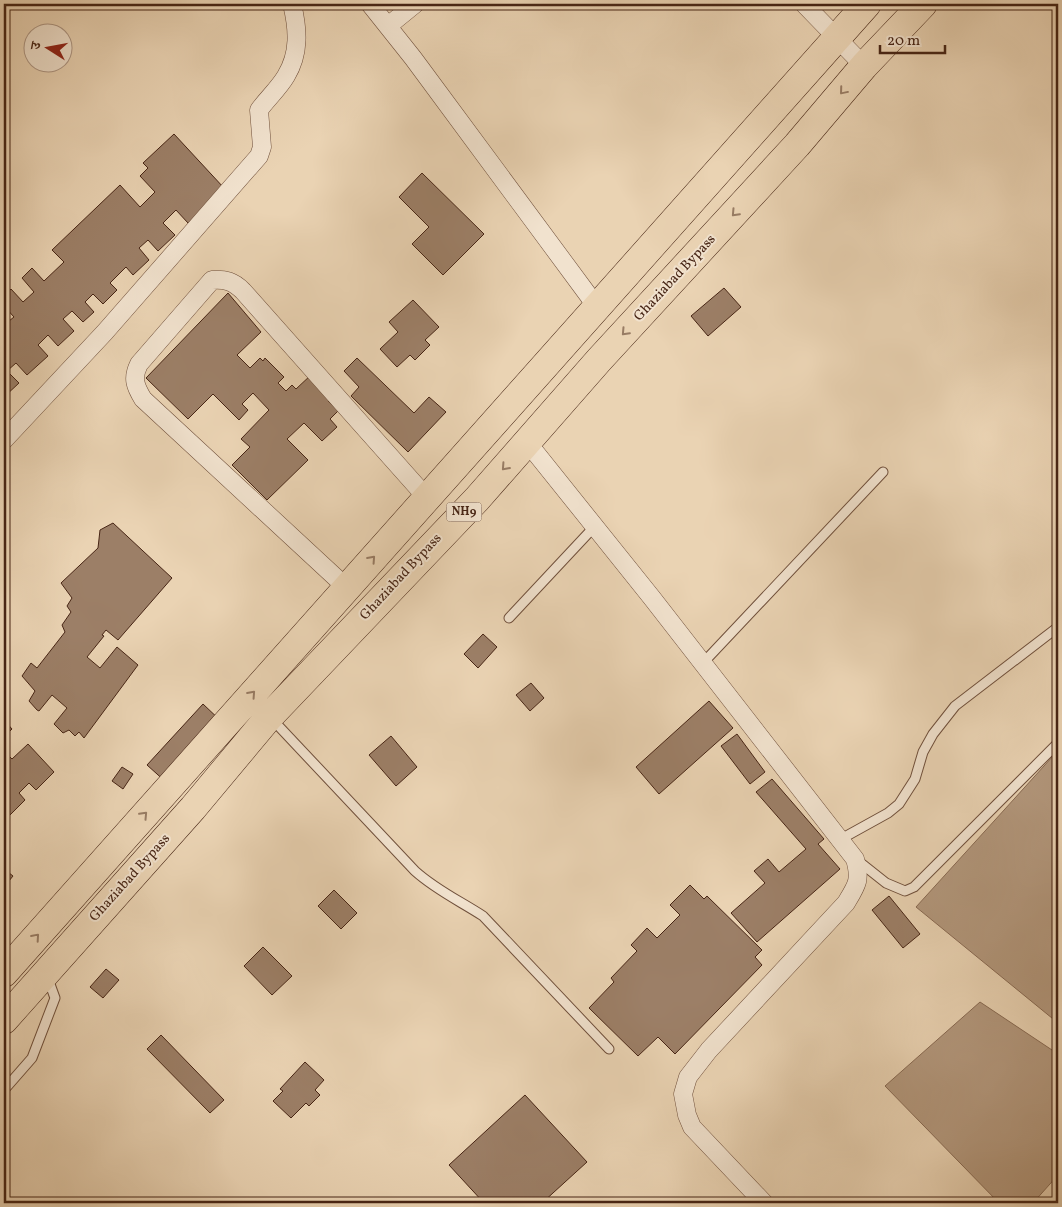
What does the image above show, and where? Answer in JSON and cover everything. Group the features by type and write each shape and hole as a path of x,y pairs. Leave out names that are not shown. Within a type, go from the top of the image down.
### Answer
{"highway":[{"name":"NH9","path":"4,973 867,4"},
{"name":"Ghaziabad Bypass","path":"4,1020 193,808 270,716 477,499 599,360 797,145 864,66 923,4"}],"street":[{"path":"4,440 105,332 259,156 262,147 259,110 286,77 296,52 297,27 292,4"},
{"path":"370,4 597,307"},
{"path":"388,26 415,4"},
{"path":"804,4 864,66"},
{"path":"347,588 143,399 135,387 134,375 139,364 212,280 223,279 234,282 243,291 427,498"},
{"path":"527,442 703,662 855,859 859,872 857,884 846,903 709,1050 688,1077 683,1094 687,1116 692,1127 764,1203"}],"lane":[{"path":"703,662 884,472"},
{"path":"509,618 595,526"},
{"path":"841,839 888,813 898,804 914,778 923,752 933,734 955,706 1058,627"},
{"path":"270,716 415,871 432,887 483,916 609,1049"},
{"path":"855,859 886,883 905,891 914,888 1058,743"},
{"path":"4,1090 32,1058 55,998 46,973"}],"shaded area":[{"path":"1054,755 1058,759 1058,1023 916,907"},
{"path":"980,1002 1058,1054 1058,1175 1033,1203 999,1203 885,1086"}],"building":[{"path":"174,134 224,188 188,223 176,210 163,223 175,235 158,251 148,240 139,248 149,260 133,275 126,267 110,283 117,290 103,304 93,294 85,302 94,312 83,322 72,311 63,319 74,331 58,346 48,335 38,345 48,356 27,375 16,363 7,371 19,383 4,397 4,325 14,317 4,306 4,296 11,289 23,302 34,292 22,278 32,268 44,281 64,262 52,250 120,185 140,207 155,192 140,176 148,168 143,163"},
{"path":"422,173 484,234 443,275 412,244 429,227 399,197"},
{"path":"724,288 741,307 708,336 691,316"},
{"path":"228,293 261,332 237,355 250,368 260,358 263,361 265,358 284,377 278,383 286,391 292,385 296,389 312,374 334,396 328,401 338,411 330,419 337,427 322,441 304,423 287,439 308,460 267,500 232,465 250,447 241,439 269,410 253,393 242,404 248,410 239,420 213,394 188,419 146,378"},
{"path":"413,300 439,327 425,340 430,345 415,360 410,355 397,367 380,349 398,332 389,322"},
{"path":"357,358 414,413 429,397 446,412 408,452 351,396 359,387 344,371"},
{"path":"113,523 172,578 118,640 106,630 102,635 104,636 87,657 100,668 117,647 138,665 84,738 79,732 75,736 69,730 63,733 54,724 67,708 52,695 39,711 37,710 29,701 35,691 22,676 31,663 37,668 65,632 62,625 71,612 67,606 72,598 61,583 98,548 100,530"},
{"path":"483,634 497,647 478,668 464,654"},
{"path":"531,683 544,698 530,711 516,695"},
{"path":"709,701 733,728 659,794 636,767"},
{"path":"203,704 223,723 167,783 147,765"},
{"path":"4,720 12,729 4,737"},
{"path":"737,734 765,772 750,784 721,746"},
{"path":"391,736 417,767 396,786 369,755"},
{"path":"28,744 54,772 36,790 29,783 19,793 25,800 4,821 4,751 12,759"},
{"path":"122,767 133,774 123,789 112,781"},
{"path":"772,779 824,839 818,844 840,869 757,942 731,913 765,883 754,871 768,859 779,872 806,849 756,792"},
{"path":"4,869 13,876 4,887"},
{"path":"690,885 704,899 707,896 762,950 755,957 762,965 675,1054 658,1037 638,1056 589,1008 614,982 611,978 637,951 631,945 647,928 657,938 680,915 670,905"},
{"path":"334,890 357,913 341,929 318,906"},
{"path":"889,896 920,934 903,948 872,910"},
{"path":"263,947 292,976 272,995 244,966"},
{"path":"106,969 119,980 103,998 90,987"},
{"path":"161,1035 224,1100 210,1113 147,1049"},
{"path":"305,1062 324,1080 315,1090 320,1095 309,1106 306,1103 291,1118 273,1101 283,1091 280,1089"},
{"path":"525,1095 587,1162 542,1203 484,1203 449,1165"}]}
